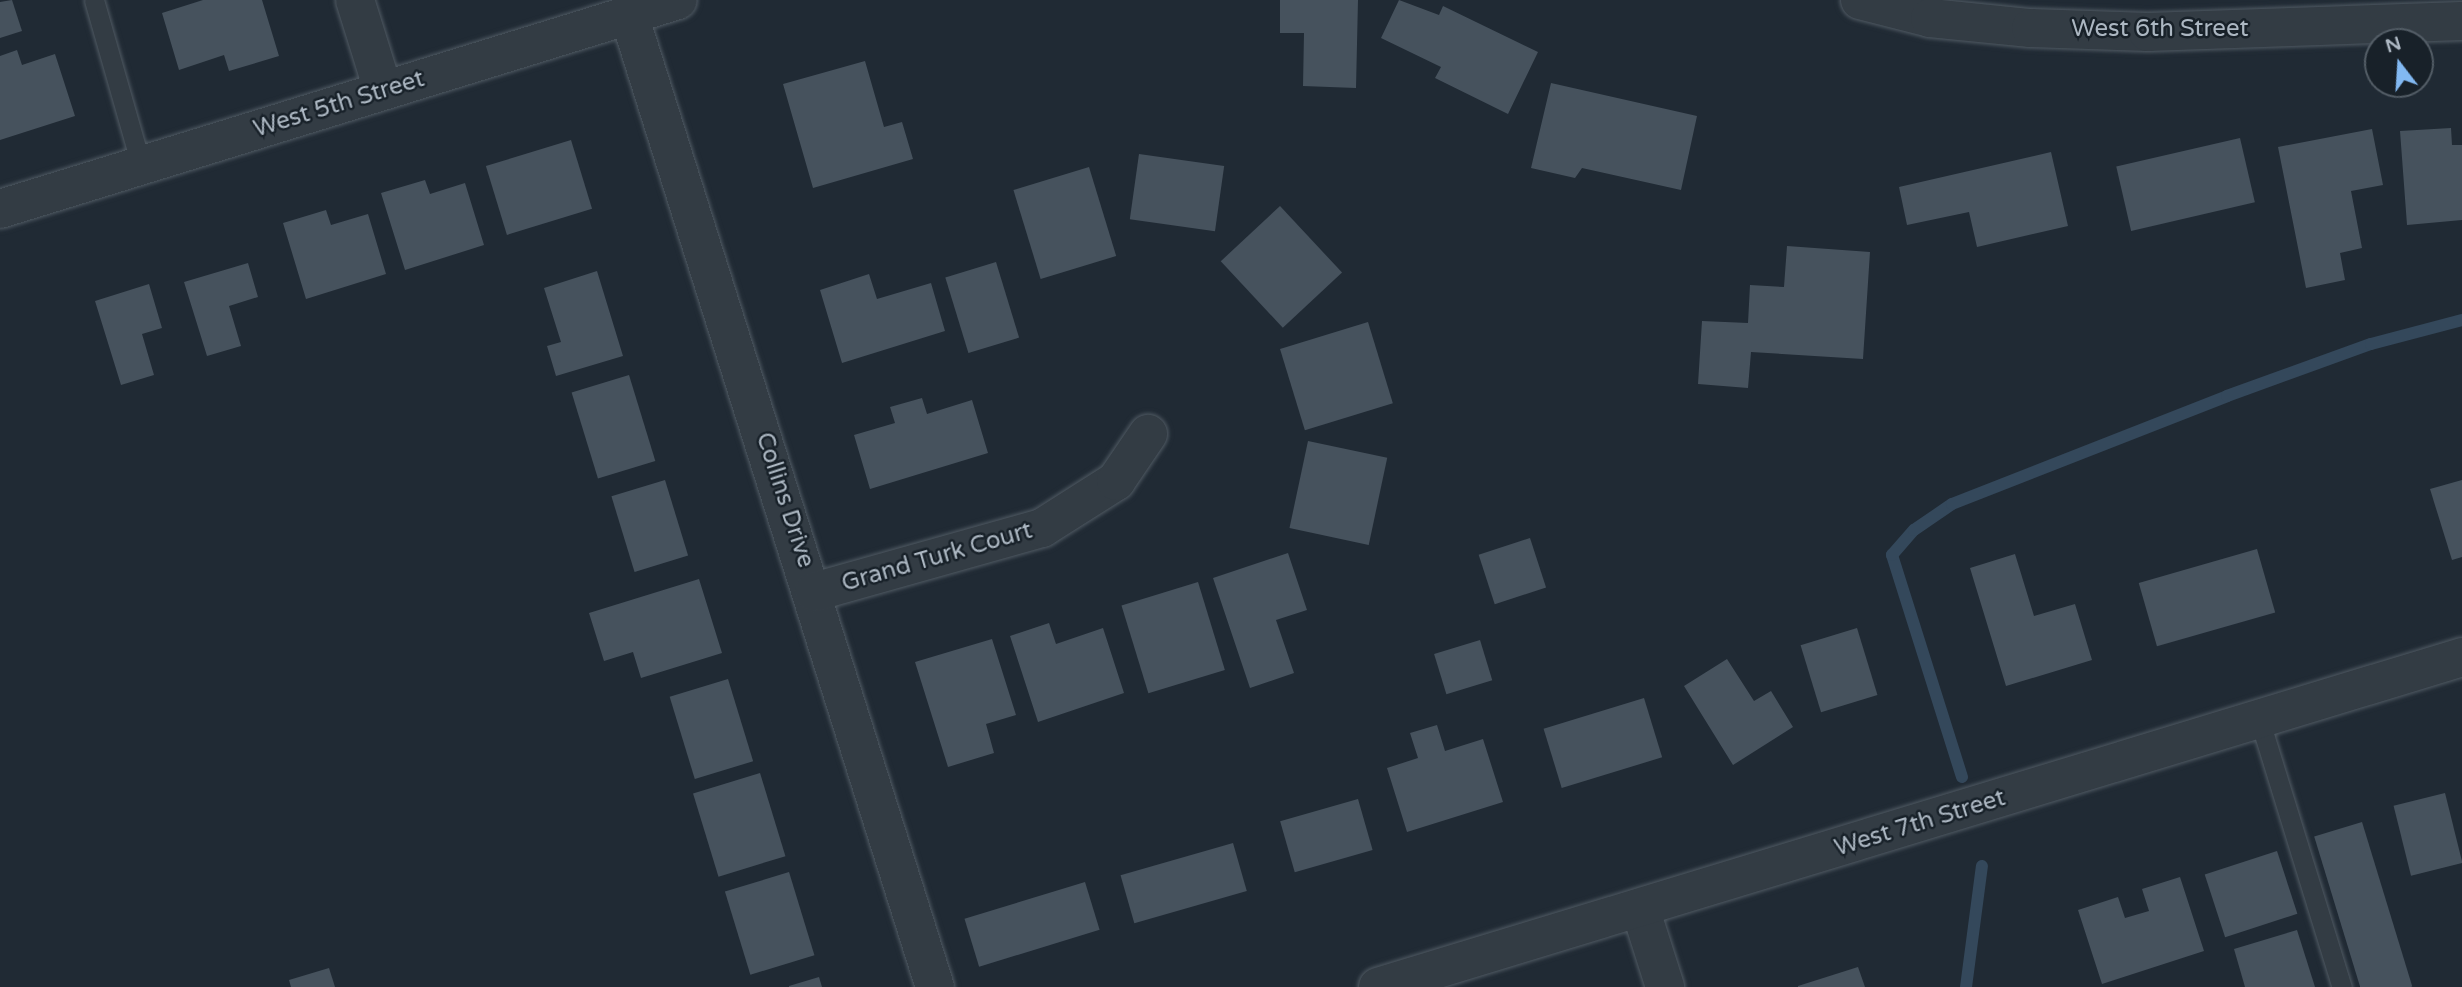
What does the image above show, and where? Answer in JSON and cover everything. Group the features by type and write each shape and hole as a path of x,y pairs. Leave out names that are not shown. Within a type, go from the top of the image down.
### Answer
{"street":[{"path":"355,0 383,90"},
{"name":"West 5th Street","path":"0,209 678,0"},
{"name":"West 6th Street","path":"1860,0 1930,18 2031,28 2148,32 2462,21"},
{"name":"Collins Drive","path":"629,15 814,592 935,987"},
{"name":"Grand Turk Court","path":"814,592 1042,528 1116,481 1148,434"},
{"name":"West 7th Street","path":"1378,987 2462,657"},
{"path":"1640,908 1665,987"}],"lane":[{"path":"94,0 141,165"},
{"path":"2259,718 2342,987"}],"building":[{"path":"12,0 22,31 0,38 0,2"},
{"path":"203,0 262,0 279,56 229,71 224,55 179,70 162,13"},
{"path":"1280,0 1358,0 1356,88 1303,86 1304,33 1280,33"},
{"path":"1399,0 1439,15 1443,6 1538,52 1508,114 1435,78 1441,67 1381,38"},
{"path":"17,50 22,65 55,54 75,116 0,140 0,56"},
{"path":"865,61 884,127 902,122 913,159 813,188 783,84"},
{"path":"1551,83 1697,116 1681,190 1582,168 1575,178 1531,168"},
{"path":"2451,128 2452,145 2462,145 2462,220 2407,225 2400,131"},
{"path":"2372,129 2383,185 2351,191 2362,248 2340,253 2345,280 2306,288 2278,147"},
{"path":"2240,138 2255,202 2131,231 2116,167"},
{"path":"571,140 592,209 507,235 486,166"},
{"path":"2051,152 2068,226 1977,247 1969,212 1907,225 1899,187"},
{"path":"1139,154 1224,166 1215,231 1130,219"},
{"path":"1089,167 1116,256 1041,279 1013,190"},
{"path":"425,180 430,194 465,183 484,245 405,270 381,193"},
{"path":"1280,206 1342,273 1283,328 1221,261"},
{"path":"326,210 331,225 368,214 386,274 306,299 283,223"},
{"path":"1787,246 1870,252 1863,359 1751,352 1748,388 1698,384 1702,321 1748,323 1750,285 1784,287"},
{"path":"996,262 1019,338 968,353 945,277"},
{"path":"248,263 258,297 229,306 241,346 207,356 184,282"},
{"path":"597,271 623,356 556,376 547,346 561,342 544,288"},
{"path":"869,274 877,299 931,283 945,331 842,363 820,290"},
{"path":"149,284 162,328 142,334 154,375 121,385 95,301"},
{"path":"1368,322 1393,403 1305,430 1280,349"},
{"path":"629,375 655,461 598,479 572,393"},
{"path":"922,398 927,414 972,400 988,453 870,489 854,435 895,423 890,407"},
{"path":"1308,441 1387,458 1369,545 1289,528"},
{"path":"665,480 688,556 635,572 611,496"},
{"path":"2462,480 2462,557 2452,560 2430,489"},
{"path":"1530,538 1546,587 1495,604 1479,555"},
{"path":"2257,549 2275,612 2157,646 2139,583"},
{"path":"1288,553 1307,610 1276,620 1294,673 1250,688 1213,578"},
{"path":"2015,554 2034,616 2075,604 2092,660 2006,686 1970,568"},
{"path":"699,579 722,653 641,678 633,652 604,661 589,613"},
{"path":"1198,582 1225,670 1148,693 1121,605"},
{"path":"1049,623 1056,644 1103,628 1124,693 1038,722 1010,636"},
{"path":"1857,628 1877,695 1821,712 1801,645"},
{"path":"992,639 1016,715 986,724 994,753 948,767 915,662"},
{"path":"1480,640 1492,680 1446,694 1434,654"},
{"path":"1727,659 1754,701 1771,691 1793,727 1733,765 1684,686"},
{"path":"728,679 753,761 695,779 670,697"},
{"path":"1644,698 1662,757 1562,788 1544,729"},
{"path":"1437,725 1445,751 1483,739 1503,802 1407,832 1387,768 1418,758 1410,733"},
{"path":"760,773 785,856 718,877 693,793"},
{"path":"2445,793 2462,863 2411,876 2394,806"},
{"path":"1358,799 1373,850 1295,872 1280,821"},
{"path":"2362,822 2412,986 2360,987 2314,837"},
{"path":"1233,843 1247,891 1134,923 1121,875"},
{"path":"2277,851 2297,914 2225,937 2205,874"},
{"path":"789,872 814,955 750,975 725,892"},
{"path":"2180,877 2204,951 2102,984 2078,910 2118,897 2125,918 2149,911 2142,889"},
{"path":"1085,882 1100,930 979,967 965,919"},
{"path":"2297,930 2315,987 2245,987 2234,949"},
{"path":"1858,967 1865,987 1798,987 1798,986"},
{"path":"329,968 335,987 291,987 289,980"},
{"path":"819,977 822,987 789,987 789,986"}],"waterway":[{"path":"1962,777 1892,555 1914,530 1952,504 2227,396 2371,344 2462,320"},
{"path":"1966,987 1982,866"}]}
